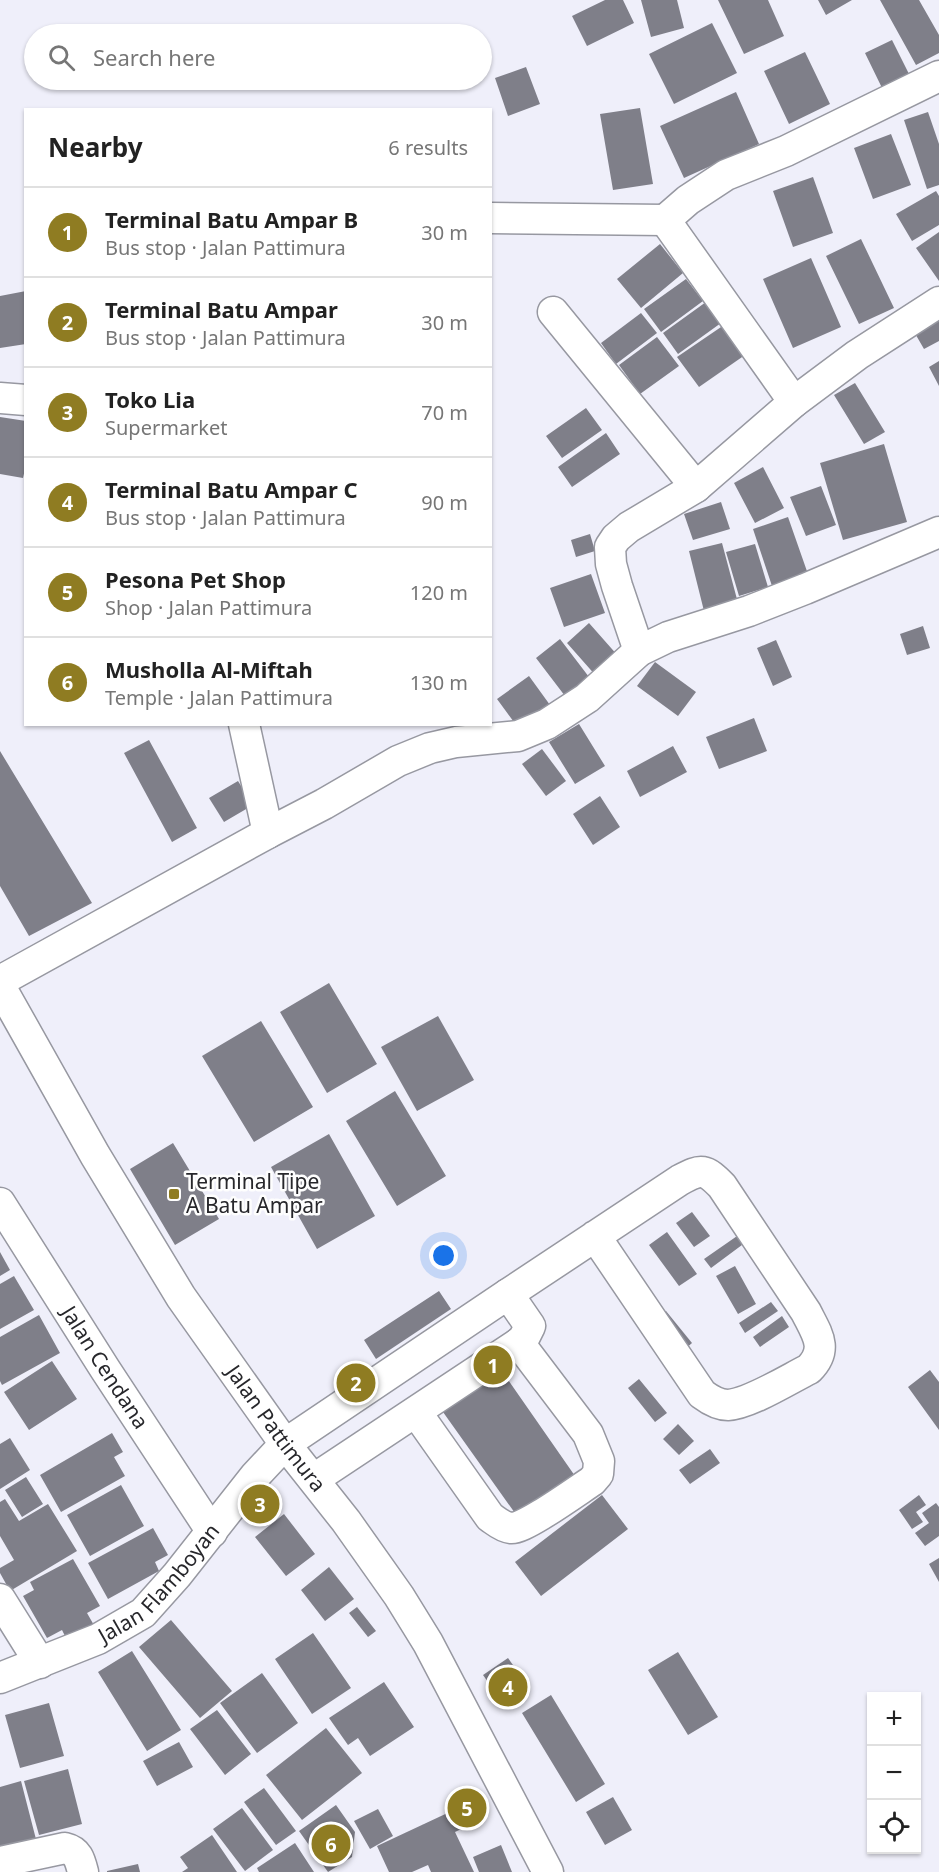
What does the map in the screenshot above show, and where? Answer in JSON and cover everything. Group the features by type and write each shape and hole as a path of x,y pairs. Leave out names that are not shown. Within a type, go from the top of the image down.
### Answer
{"street":[{"path":"492,218 665,220 688,200 726,175 786,151 939,76"},
{"path":"665,220 794,402"},
{"path":"639,651 611,564 610,547 616,538 629,527 696,487 794,402 857,355 939,302"},
{"path":"554,312 696,487"},
{"path":"0,398 24,400"},
{"path":"0,981 324,804 398,761 430,748 456,742 518,736 547,724 587,698 639,651 668,637 740,614 805,589 939,532"},
{"path":"244,726 268,833"},
{"name":"Jalan Pattimura","path":"0,986 95,1155 181,1297 285,1444 314,1479 399,1596 428,1643 548,1872"},
{"name":"Jalan Flamboyan","path":"0,1678 98,1639 143,1613 177,1575 255,1476 285,1444 595,1236 680,1180 695,1173 702,1171 709,1173 722,1186 806,1312 817,1333 821,1347 817,1361 809,1369 740,1403 726,1405 715,1402 702,1394 595,1236"},
{"name":"Jalan Cendana","path":"0,1203 99,1360 212,1532"},
{"path":"314,1479 519,1343 530,1326 508,1294"},
{"path":"416,1412 490,1517 501,1525 513,1528 527,1523 592,1481 598,1474 599,1461 588,1434 519,1343"},
{"path":"0,1599 40,1663"},
{"path":"0,1862 65,1848 77,1854 82,1872"}],"building":[{"path":"605,0 623,0 634,23 587,46 572,16"},
{"path":"641,0 677,0 684,28 651,37"},
{"path":"718,0 768,0 784,36 744,54"},
{"path":"818,0 852,0 826,15"},
{"path":"880,0 919,0 939,35 939,53 916,65"},
{"path":"712,23 737,73 674,104 649,54"},
{"path":"892,40 910,76 883,90 865,53"},
{"path":"805,52 830,104 789,124 764,71"},
{"path":"526,67 540,104 508,116 495,78"},
{"path":"736,92 759,144 684,178 660,126"},
{"path":"640,108 653,184 613,190 600,114"},
{"path":"928,112 939,144 939,185 927,189 904,120"},
{"path":"891,134 911,185 873,199 854,148"},
{"path":"813,177 833,233 793,247 773,191"},
{"path":"936,191 939,196 939,225 912,241 896,214"},
{"path":"939,232 939,281 916,248"},
{"path":"861,239 894,308 859,324 826,256"},
{"path":"660,244 683,273 641,308 617,279"},
{"path":"811,258 841,327 793,348 763,279"},
{"path":"686,279 703,301 661,332 644,309"},
{"path":"24,291 24,344 0,348 0,296"},
{"path":"706,302 721,323 678,354 663,333"},
{"path":"641,313 657,333 616,364 601,343"},
{"path":"939,319 939,341 924,349 913,330"},
{"path":"724,325 745,355 699,387 677,357"},
{"path":"657,337 679,366 640,394 619,365"},
{"path":"939,361 939,386 929,367"},
{"path":"855,383 885,432 864,444 834,395"},
{"path":"586,408 602,430 562,458 546,436"},
{"path":"0,417 24,421 23,478 0,474"},
{"path":"606,433 620,454 572,487 558,467"},
{"path":"884,444 907,522 843,540 820,463"},
{"path":"763,467 784,508 755,523 734,483"},
{"path":"821,486 836,525 806,536 790,497"},
{"path":"721,502 730,529 693,540 684,514"},
{"path":"788,517 809,577 773,589 753,529"},
{"path":"590,534 595,551 576,557 571,540"},
{"path":"722,543 738,603 704,611 689,551"},
{"path":"755,544 768,587 739,596 726,552"},
{"path":"591,574 605,613 564,627 550,588"},
{"path":"589,623 619,657 597,677 567,643"},
{"path":"923,626 930,648 907,655 900,634"},
{"path":"560,639 589,677 565,696 536,658"},
{"path":"776,640 792,677 773,686 757,648"},
{"path":"655,662 696,692 678,716 637,686"},
{"path":"529,676 550,705 519,729 497,699"},
{"path":"754,718 767,751 719,769 706,737"},
{"path":"579,724 605,766 575,784 549,742"},
{"path":"149,740 197,828 172,842 124,753"},
{"path":"673,746 687,772 640,797 627,771"},
{"path":"542,749 566,781 546,796 522,764"},
{"path":"0,751 92,903 29,936 0,886"},
{"path":"238,781 253,805 224,822 209,798"},
{"path":"600,796 620,827 593,845 573,814"},
{"path":"329,983 377,1064 327,1093 280,1012"},
{"path":"438,1016 474,1080 417,1111 381,1047"},
{"path":"261,1021 313,1107 254,1142 202,1056"},
{"path":"395,1091 446,1176 397,1206 346,1121"},
{"path":"329,1134 375,1216 317,1249 271,1167"},
{"name":"Terminal Tipe A Batu Ampar","path":"173,1143 219,1219 175,1245 130,1169"},
{"path":"692,1212 710,1236 694,1247 676,1223"},
{"path":"667,1232 697,1274 679,1286 649,1245"},
{"path":"740,1234 746,1242 711,1268 704,1259"},
{"path":"0,1252 10,1270 0,1276"},
{"path":"735,1266 756,1304 738,1314 716,1276"},
{"path":"14,1276 34,1310 0,1329 0,1284"},
{"path":"439,1291 451,1309 376,1359 364,1340"},
{"path":"771,1302 778,1311 745,1333 739,1323"},
{"path":"666,1311 692,1343 684,1350 658,1317"},
{"path":"39,1315 60,1353 2,1385 0,1381 0,1337"},
{"path":"782,1316 789,1327 760,1347 753,1337"},
{"path":"52,1361 77,1399 29,1430 4,1392"},
{"path":"930,1370 939,1382 939,1430 908,1387"},
{"path":"502,1371 575,1476 517,1516 443,1412"},
{"path":"639,1379 667,1413 655,1422 628,1388"},
{"path":"678,1424 694,1441 679,1455 663,1439"},
{"path":"112,1433 123,1452 114,1457 125,1476 61,1512 40,1475"},
{"path":"10,1438 30,1470 0,1489 0,1444"},
{"path":"710,1449 720,1463 690,1484 679,1470"},
{"path":"26,1477 43,1504 22,1517 5,1490"},
{"path":"262,1483 281,1502 259,1524 239,1505"},
{"path":"121,1485 144,1526 90,1556 67,1515"},
{"path":"602,1495 628,1529 541,1596 515,1562"},
{"path":"919,1495 926,1505 916,1512 923,1522 912,1529 899,1510"},
{"path":"5,1499 19,1521 48,1504 77,1551 10,1591 0,1573 0,1568 14,1560 0,1536 0,1502"},
{"path":"936,1503 939,1507 939,1536 925,1546 915,1533 929,1523 922,1513"},
{"path":"284,1514 315,1554 286,1576 255,1537"},
{"path":"153,1528 168,1555 155,1562 159,1571 108,1599 88,1563"},
{"path":"939,1558 939,1582 929,1564"},
{"path":"73,1559 100,1606 87,1613 95,1627 68,1642 62,1630 47,1638 23,1596 34,1590 30,1582"},
{"path":"329,1567 354,1599 325,1621 301,1590"},
{"path":"357,1607 376,1631 368,1637 349,1613"},
{"path":"171,1620 232,1691 200,1718 139,1647"},
{"path":"313,1633 351,1688 312,1714 275,1659"},
{"path":"132,1651 181,1730 147,1751 98,1672"},
{"path":"678,1652 718,1717 688,1735 648,1670"},
{"path":"508,1658 527,1685 502,1702 483,1675"},
{"path":"262,1673 298,1723 257,1753 220,1703"},
{"path":"384,1682 414,1727 370,1756 358,1738 348,1745 329,1718"},
{"path":"551,1695 605,1784 576,1802 522,1713"},
{"path":"49,1703 64,1756 20,1768 5,1715"},
{"path":"217,1710 251,1754 225,1775 190,1729"},
{"path":"326,1728 362,1773 302,1820 266,1775"},
{"path":"179,1742 193,1767 157,1786 143,1761"},
{"path":"68,1769 82,1824 39,1835 24,1781"},
{"path":"21,1781 38,1847 0,1856 0,1787"},
{"path":"264,1788 296,1831 276,1845 244,1802"},
{"path":"613,1797 632,1830 605,1845 586,1812"},
{"path":"471,1802 480,1820 455,1832 474,1872 431,1872 428,1865 412,1872 389,1872 377,1846"},
{"path":"336,1805 355,1832 352,1857 328,1872 299,1831"},
{"path":"242,1808 273,1850 245,1871 213,1829"},
{"path":"378,1809 393,1836 370,1849 354,1821"},
{"path":"212,1835 237,1872 182,1872 188,1868 180,1857"},
{"path":"295,1843 314,1872 259,1872 257,1868"},
{"path":"501,1845 512,1872 479,1872 473,1857"},
{"path":"138,1864 140,1872 107,1872 107,1871"}],"place":[{"name":"Terminal Tipe A Batu Ampar","path":"174,1194"},
{"name":"Terminal Batu Ampar B","path":"493,1365"},
{"name":"Terminal Batu Ampar","path":"356,1383"},
{"name":"Toko Lia","path":"260,1504"},
{"name":"Terminal Batu Ampar C","path":"508,1687"},
{"name":"Pesona Pet Shop","path":"467,1808"},
{"name":"Musholla Al-Miftah","path":"331,1844"}]}
